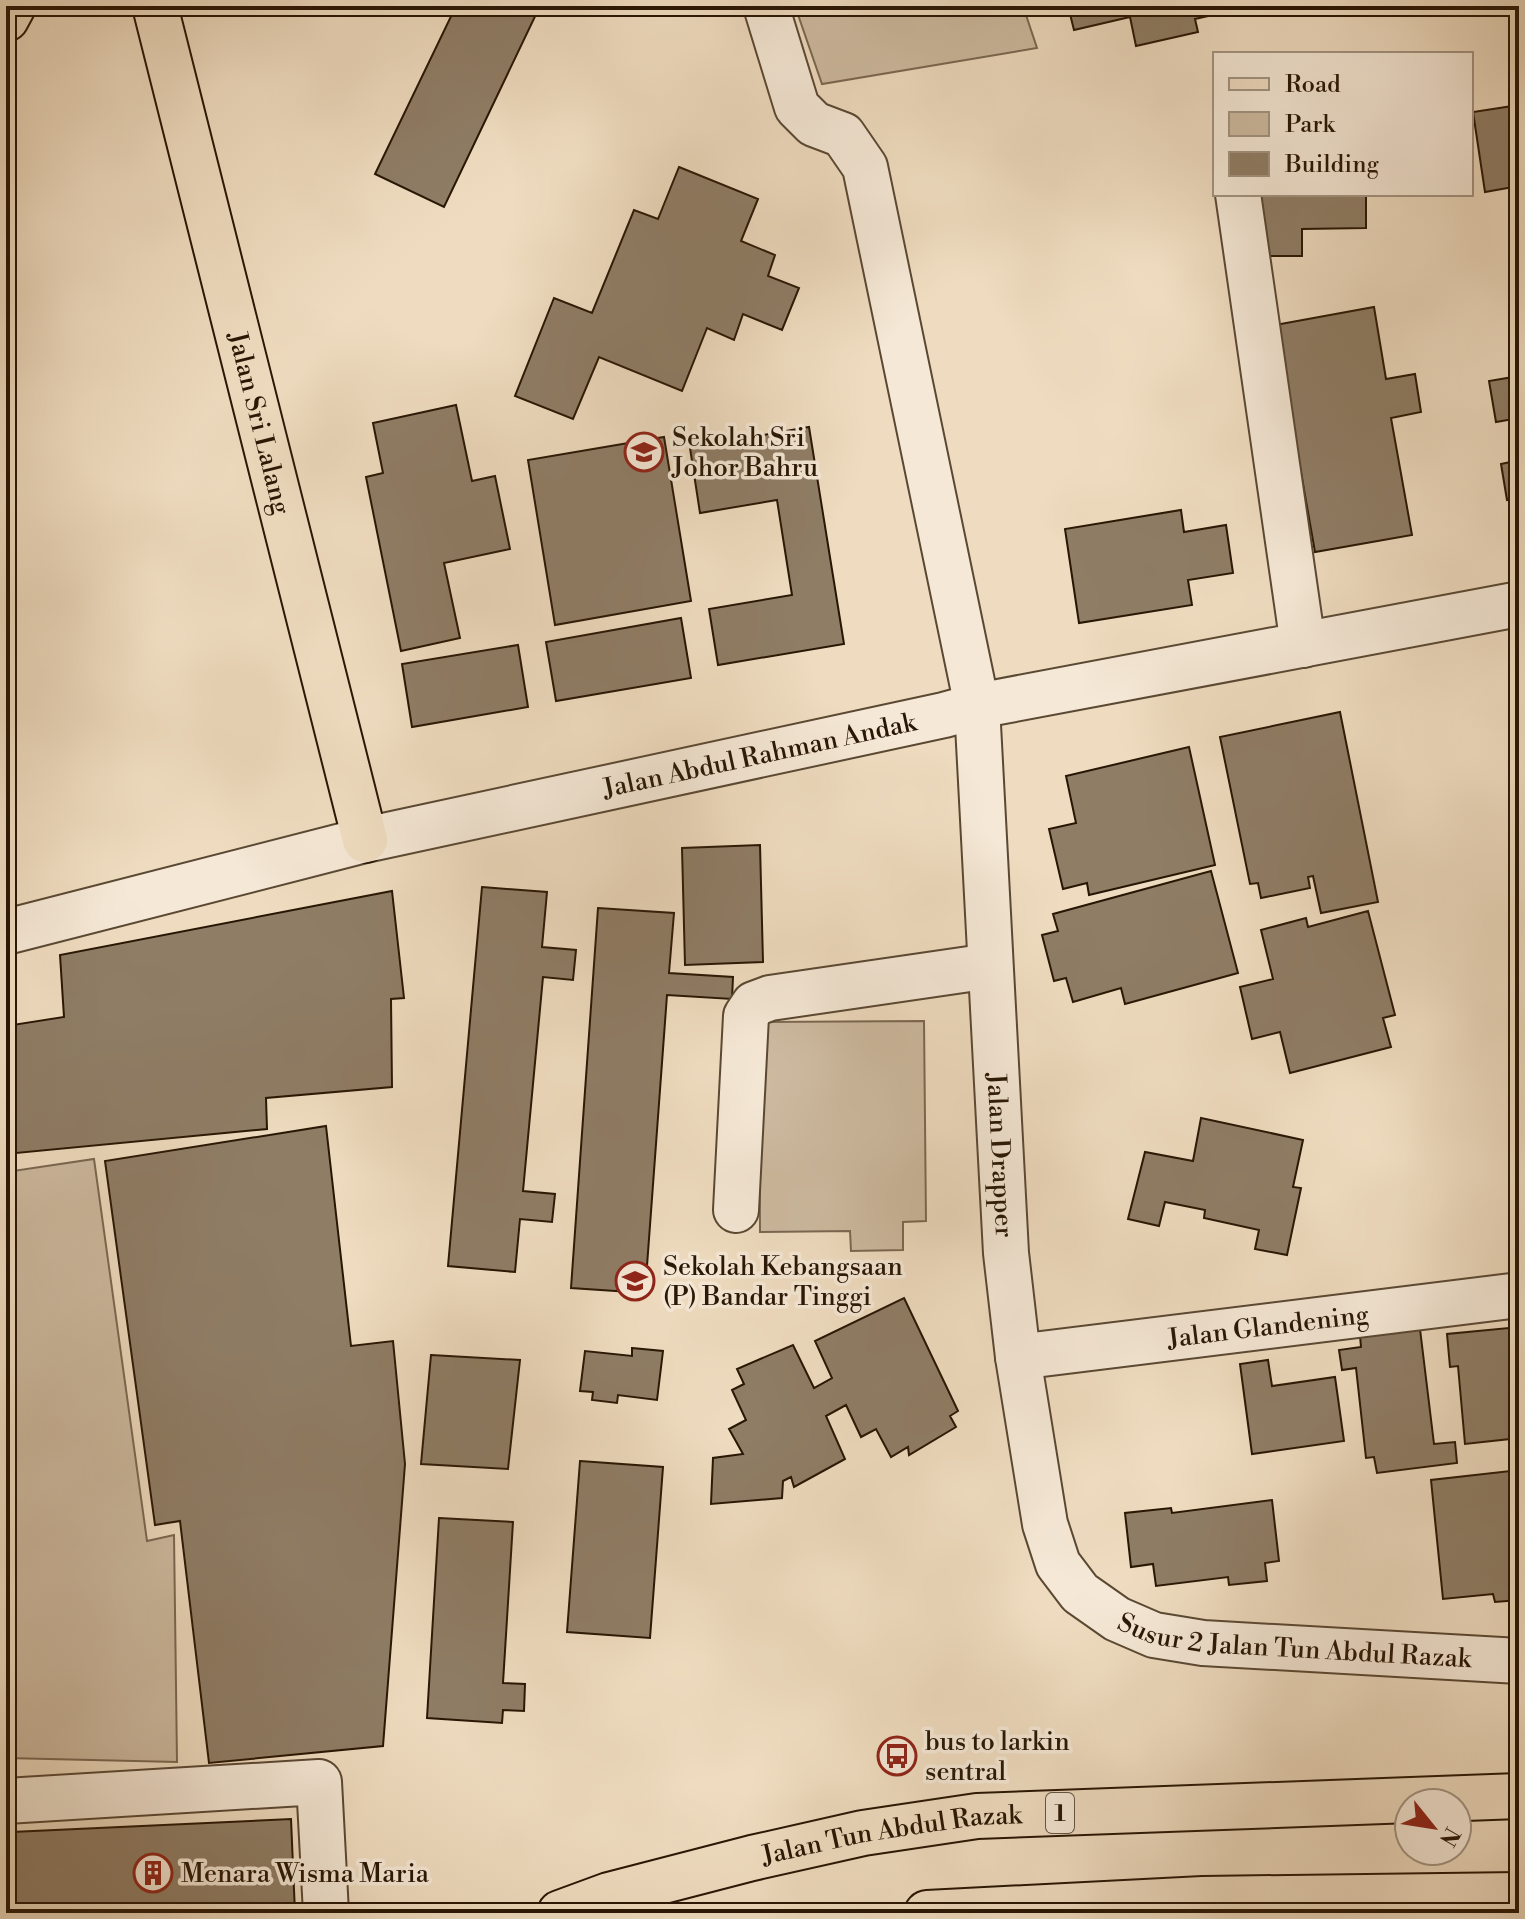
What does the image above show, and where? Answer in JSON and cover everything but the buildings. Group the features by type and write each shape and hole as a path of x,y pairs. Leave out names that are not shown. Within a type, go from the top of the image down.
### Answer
{"main road":[{"path":"6,19 13,6"},
{"name":"Jalan Sri Lalang","path":"155,6 365,840"},
{"name":"Jalan Tun Abdul Razak","path":"560,1913 609,1895 752,1858 863,1833 977,1816 1519,1796"},
{"path":"927,1913 1406,1905 1519,1895"}],"street":[{"name":"Jalan Drapper","path":"766,6 797,107 814,124 843,135 865,167 977,706 1006,1253 1018,1357 1045,1524 1058,1564 1080,1593"},
{"path":"1238,196 1303,645"},
{"name":"Jalan Abdul Rahman Andak","path":"6,932 365,840 977,706 1519,604"},
{"path":"736,1210 746,1016 754,1004 770,998 990,966"},
{"name":"Jalan Glandening","path":"1018,1357 1519,1295"},
{"name":"Susur 2 Jalan Tun Abdul Razak","path":"1080,1593 1117,1619 1154,1635 1203,1643 1519,1661"},
{"path":"6,1801 319,1782 326,1913"}],"green space":[{"path":"795,6 1023,6 1037,48 822,84"},
{"path":"924,1021 926,1221 903,1222 903,1250 851,1251 850,1231 760,1232 759,1022"},
{"path":"94,1159 147,1541 174,1535 177,1762 6,1758 6,1172"}],"place":[{"name":"Sekolah Sri Johor Bahru","path":"644,452"},
{"name":"Sekolah Kebangsaan (P) Bandar Tinggi","path":"635,1281"},
{"name":"bus to larkin sentral","path":"897,1756"},
{"name":"Menara Wisma Maria","path":"153,1873"}]}
